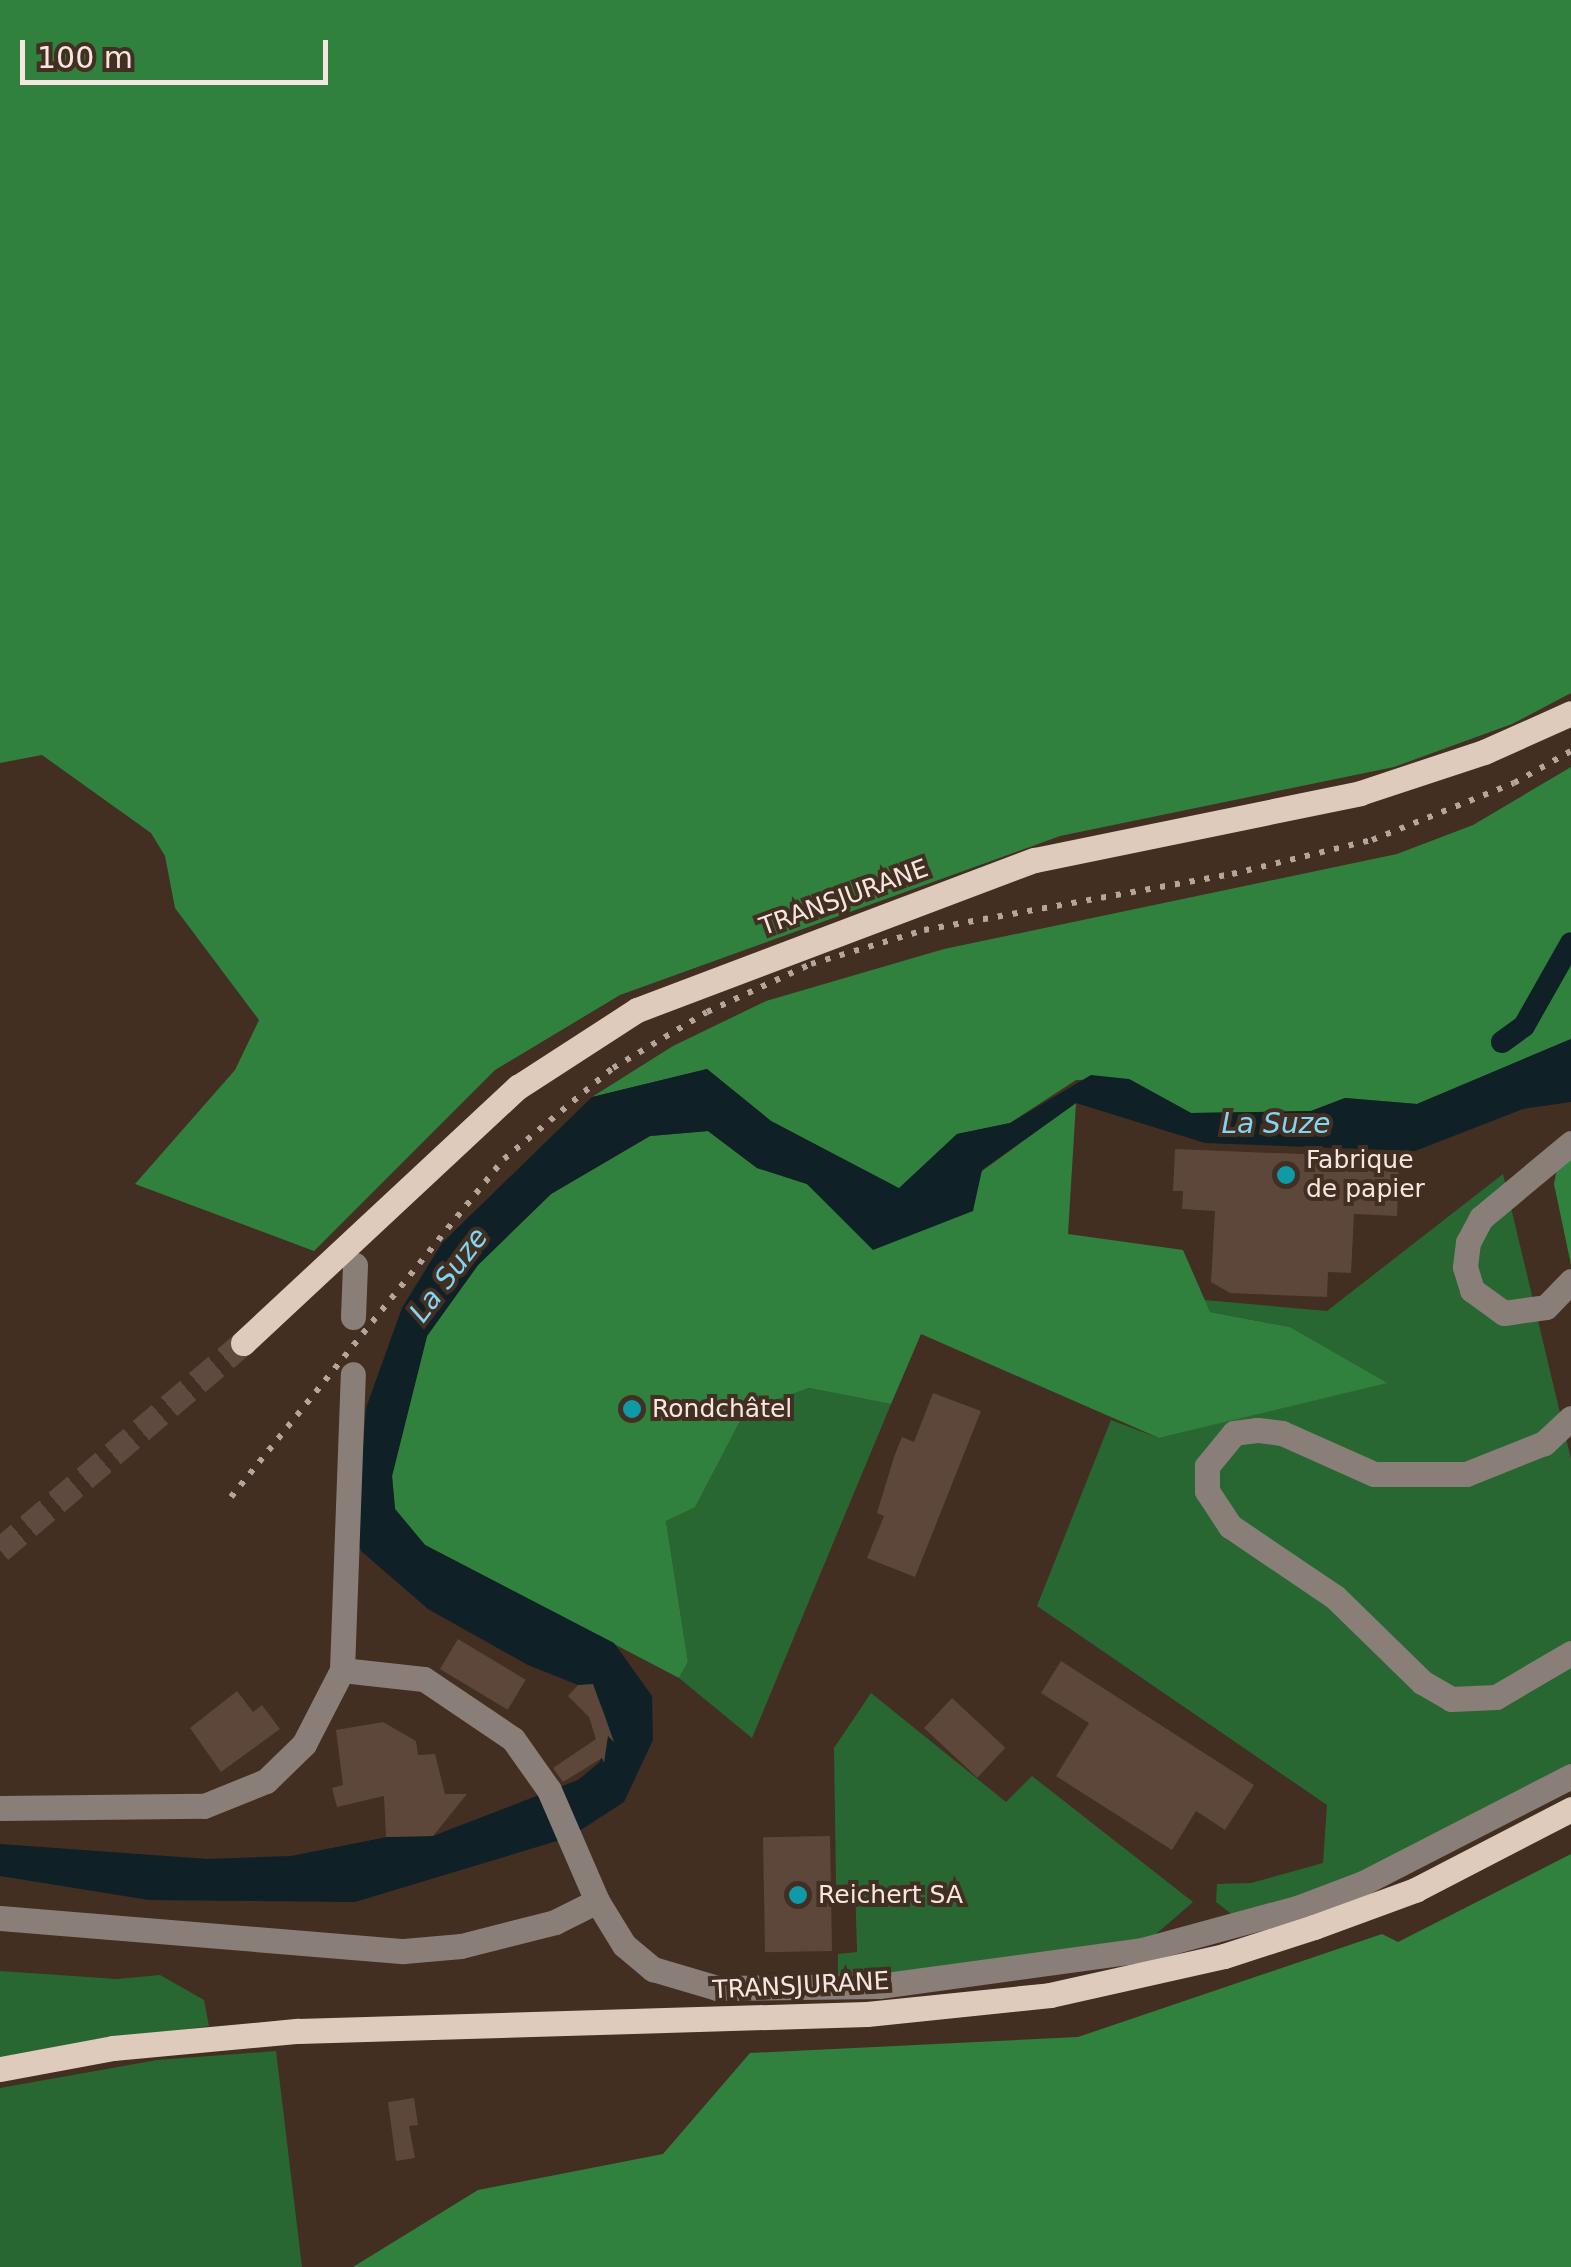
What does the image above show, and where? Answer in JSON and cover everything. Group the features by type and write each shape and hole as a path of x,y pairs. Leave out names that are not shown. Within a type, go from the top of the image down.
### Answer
{"main road":[{"name":"TRANSJURANE","path":"243,1344 518,1087 638,1010 1035,860 1360,794 1484,752 1571,713"},
{"name":"TRANSJURANE","path":"0,2069 113,2048 298,2030 868,2014 1050,1995 1224,1956 1314,1927 1414,1890 1571,1809"}],"street":[{"path":"1571,1143 1481,1218 1468,1242 1465,1267 1472,1290 1504,1313 1546,1306 1571,1281"},
{"path":"353,1317 355,1265"},
{"path":"0,1808 163,1811 243,1794 304,1744 342,1670 353,1374"},
{"path":"1571,1418 1544,1443 1466,1474 1374,1474 1282,1433 1257,1430 1234,1433 1207,1466 1207,1491 1230,1526 1335,1597 1422,1682 1451,1699 1496,1697 1571,1653"},
{"path":"342,1670 400,1673 452,1692 514,1739 550,1790 597,1901 624,1945 679,1980 790,1990 968,1978 1142,1950 1300,1908 1424,1855 1571,1776"},
{"path":"0,1918 404,1951 461,1946 555,1922 597,1901"}],"green space":[{"path":"0,0 1571,0 1571,693 1512,724 1394,767 1060,836 620,995 495,1070 314,1251 135,1184 235,1070 259,1020 175,908 165,856 151,833 42,755 0,763"},
{"path":"1571,767 1571,1039 1417,1104 1345,1098 1311,1111 1191,1113 1129,1079 1076,1080 1010,1123 957,1134 899,1189 771,1121 707,1069 592,1097 673,1046 766,1001 944,949 1397,854 1473,825"},
{"path":"1076,1103 1068,1234 1183,1250 1210,1312 1290,1327 1387,1383 1159,1438 921,1334 891,1404 809,1388 745,1411 695,1507 666,1521 688,1662 679,1678 425,1545 395,1509 392,1476 427,1336 478,1265 551,1194 650,1136 708,1131 757,1168 807,1184 874,1249"},
{"path":"1571,1141 1571,1265 1554,1184 1561,1148"},
{"path":"1503,1174 1571,1459 1571,1778 1247,1926 1216,1902 1217,1884 1251,1883 1323,1863 1327,1805 1037,1606 1111,1420 1159,1438 1385,1383 1290,1327 1210,1312 1204,1300 1327,1311"},
{"path":"809,1388 891,1404 752,1738 679,1678 688,1662 666,1521 695,1506 744,1411"},
{"path":"871,1693 1006,1802 1032,1776 1193,1902 1133,1954 838,1993 838,1954 857,1952 855,1884 836,1885 834,1748"},
{"path":"1571,1854 1571,2267 353,2267 478,2190 663,2154 750,2053 1078,2037 1382,1934 1398,1942"},
{"path":"0,1971 117,1979 160,1975 204,2000 209,2026 0,2057"},
{"path":"276,2051 302,2267 0,2267 0,2088 157,2060"}],"water":[{"name":"La Suze","path":"1571,1039 1571,1102 1523,1109 1415,1151 1205,1143 1076,1103 982,1170 973,1211 873,1250 807,1184 757,1168 708,1131 650,1136 551,1194 478,1265 427,1336 392,1476 395,1509 425,1545 614,1643 652,1696 653,1740 624,1802 570,1837 355,1902 149,1900 0,1876 0,1844 208,1859 291,1856 387,1837 433,1836 578,1780 600,1762 609,1728 602,1707 578,1685 528,1665 428,1609 361,1551 356,1538 366,1408 402,1308 442,1243 592,1097 707,1069 771,1121 899,1188 957,1134 1010,1123 1091,1075 1129,1079 1191,1113 1311,1111 1345,1098 1417,1104"}],"building":[{"path":"1175,1149 1399,1158 1397,1216 1354,1214 1351,1273 1328,1272 1327,1297 1230,1293 1211,1282 1215,1211 1182,1209 1183,1191 1173,1191"},
{"path":"933,1393 981,1411 915,1577 867,1558 884,1516 877,1513 902,1437 914,1442"},
{"path":"458,1639 526,1680 508,1710 440,1669"},
{"path":"1061,1661 1254,1785 1225,1830 1196,1811 1172,1850 1056,1776 1089,1723 1041,1693"},
{"path":"593,1684 614,1742 608,1736 604,1763 602,1758 563,1782 553,1768 596,1739 589,1717 568,1696 578,1685"},
{"path":"237,1691 253,1712 262,1705 280,1729 221,1772 190,1728"},
{"path":"952,1698 1005,1748 977,1778 924,1728"},
{"path":"383,1722 416,1741 418,1755 435,1754 445,1794 467,1794 433,1836 386,1837 384,1796 337,1807 332,1788 343,1785 336,1730"},
{"name":"Reichert SA","path":"830,1836 832,1951 765,1952 763,1837"},
{"path":"414,2098 418,2125 409,2126 415,2158 396,2161 388,2102"}],"waterway":[{"path":"1502,1042 1524,1026 1571,943"}],"tunnel":[{"path":"0,1550 243,1343"}],"railway":[{"path":"231,1497 504,1159 613,1068 707,1012 811,964 924,930 1232,874 1372,840 1514,783 1571,751"}],"place":[{"name":"Fabrique de papier","path":"1286,1175"},
{"name":"Rondchâtel","path":"632,1409"},
{"name":"Reichert SA","path":"798,1895"}]}
